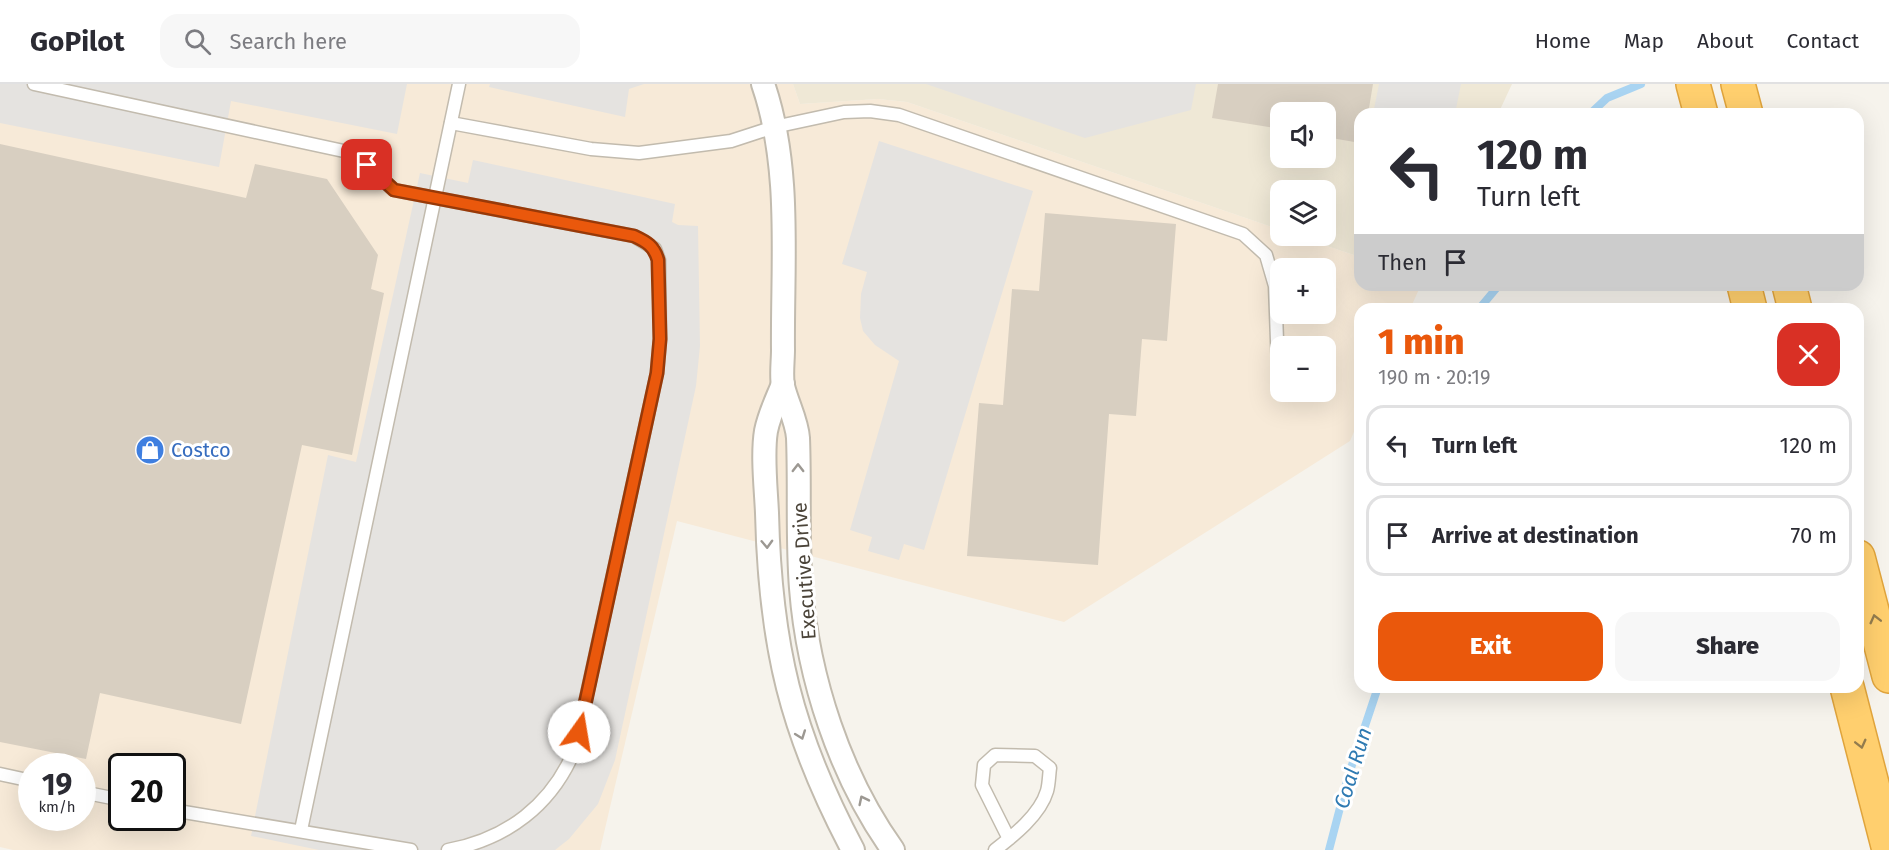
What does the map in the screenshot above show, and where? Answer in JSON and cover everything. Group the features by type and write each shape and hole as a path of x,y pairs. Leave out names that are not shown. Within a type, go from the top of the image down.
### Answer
{"highway":[{"path":"1693,84 1699,108"},
{"path":"1864,579 1889,676"},
{"path":"1849,693 1889,850"}],"street":[{"name":"Executive Drive","path":"764,84 774,127 782,188 783,384 798,435 801,587 812,660 830,721 853,781 893,850"},
{"name":"Executive Drive","path":"783,384 766,432 769,588 775,633 783,677 801,736 825,794 853,850"}],"lane":[{"path":"34,84 353,153 394,190 435,196 634,236 655,249 658,260 660,316 657,373 571,758 558,782 528,816 489,839 448,850"},
{"path":"301,830 459,84"},
{"path":"451,123 591,149 639,153 731,141 774,127 844,112 870,111 899,115 1243,234 1266,255 1275,286 1277,336"},
{"path":"994,850 1009,839 1024,827 1047,792 1050,768 1035,756 995,755 984,765 982,785 1009,839"},
{"path":"0,774 18,778"},
{"path":"186,812 411,850"}],"shaded area":[{"path":"0,84 793,84 800,104 878,99 907,102 1270,226 1270,246 1327,246 1354,255 1354,291 1418,291 1413,303 1354,303 1354,432 1350,441 1064,622 677,521 600,850 13,850 0,847"},
{"path":"0,84 407,84 397,134 231,101 219,167 0,123"},
{"path":"490,84 644,84 629,89 625,117 489,87"},
{"path":"793,84 1512,84 1501,108 1354,108 1354,255 1327,246 1336,246 1336,180 1270,180 1270,226 907,102 878,99 800,104"},
{"path":"926,84 1196,84 1191,110 1085,138"},
{"path":"1379,84 1461,84 1456,108 1374,108"},
{"path":"879,141 1033,191 924,550 904,544 899,560 868,551 872,537 850,530 899,361 875,345 863,331 860,318 861,294 867,272 842,264"},
{"path":"473,160 675,204 672,222 678,225 698,226 700,346 696,386 615,760 598,804 569,839 555,850 319,850 251,836 328,455 356,462 420,173 468,183"}],"building":[{"path":"1218,84 1373,84 1369,108 1354,108 1354,142 1336,139 1336,102 1270,102 1270,127 1212,118"},
{"name":"Costco","path":"0,144 246,198 255,164 327,179 378,255 371,289 384,293 352,455 302,445 241,724 100,693 87,753 56,753 0,742"},
{"path":"1045,213 1176,224 1167,341 1142,339 1136,416 1109,414 1098,565 967,556 979,403 1003,405 1012,289 1039,291"}],"waterway":[{"name":"Coal Run","path":"1596,108 1607,98 1641,84"},
{"name":"Coal Run","path":"1484,303 1494,291"},
{"name":"Coal Run","path":"1329,850 1348,777 1376,693"}],"place":[{"name":"Costco","path":"150,450"}],"route":[{"path":"367,165 394,190 435,196 634,236 655,249 658,260 660,339 657,373 579,732"}]}
